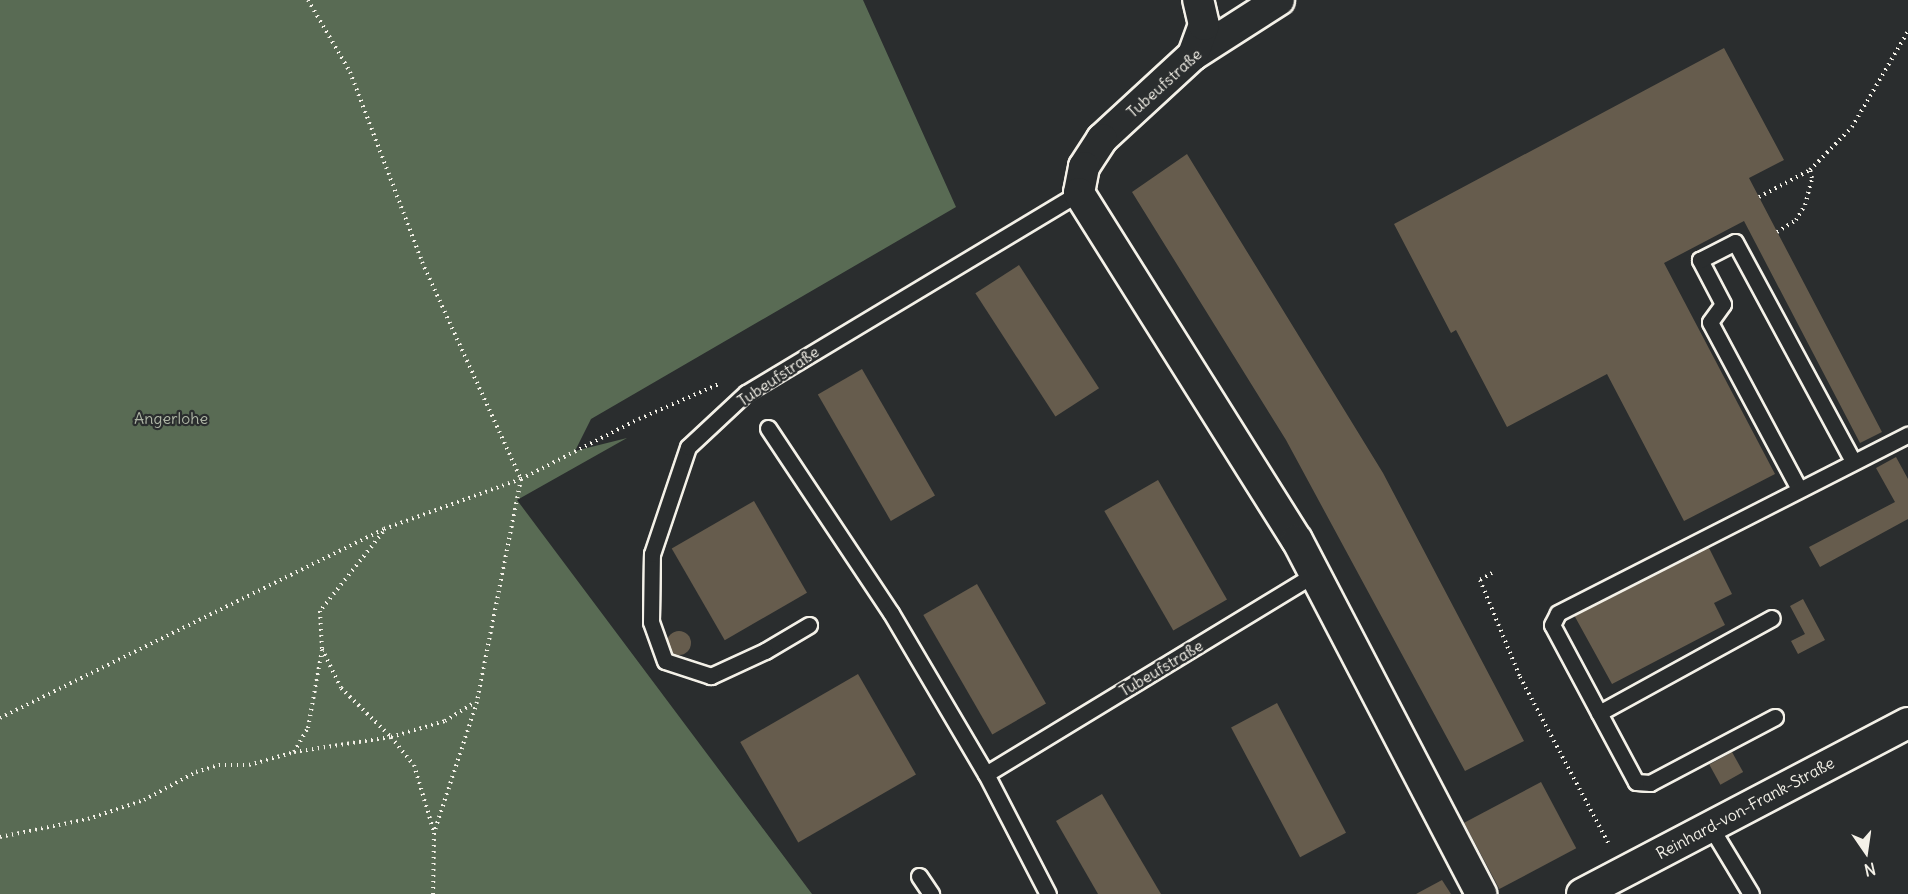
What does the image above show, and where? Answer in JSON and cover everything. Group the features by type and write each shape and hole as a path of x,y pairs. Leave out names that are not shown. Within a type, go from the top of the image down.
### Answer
{"street":[{"path":"1193,54 1204,25 1198,0"},
{"name":"Tubeufstraße","path":"1079,192 1084,167 1102,139 1193,54 1279,0"},
{"path":"1079,192 1316,573 1481,894"},
{"name":"Reinhard-von-Frank-Straße","path":"1582,894 1908,723"}],"lane":[{"name":"Tubeufstraße","path":"809,625 765,651 711,675 664,661 651,622 652,554 688,447 746,393 1079,192"},
{"path":"1798,489 1710,322 1723,304 1700,260 1735,242 1853,461"},
{"path":"768,428 891,614 986,774 1048,894"},
{"path":"1776,717 1650,783 1636,782 1552,626 1557,613 1908,435"},
{"name":"Tubeufstraße","path":"986,774 1316,573"},
{"path":"1599,713 1772,618"},
{"path":"1710,826 1751,894"},
{"path":"920,876 931,894"}],"path":[{"path":"308,0 350,72 422,262 521,479 477,702 434,832"},
{"path":"1759,197 1810,170 1852,127 1908,31"},
{"path":"1777,232 1796,220 1805,205 1812,178 1810,170"},
{"path":"0,718 384,530 521,479 713,385 733,383 746,393"},
{"path":"294,752 308,728 322,649 320,611 384,530"},
{"path":"1492,573 1480,580 1520,677 1624,872"},
{"path":"322,649 341,688 391,737 414,765 428,803 434,832 433,894"},
{"path":"0,837 38,832 144,800 196,772 219,765 249,765 294,752 391,737 445,721 477,702"}],"green space":[{"name":"Angerlohe","path":"0,0 863,0 956,207 591,419 575,451 627,438 517,500 812,894 0,894"}],"building":[{"path":"1724,48 1784,160 1749,178 1882,432 1860,443 1744,221 1664,263 1775,474 1684,521 1607,374 1507,427 1456,330 1451,333 1394,224"},
{"path":"1187,154 1383,473 1524,741 1465,771 1286,440 1132,192"},
{"path":"1019,265 1099,388 1055,417 975,293"},
{"path":"862,369 935,495 891,521 818,395"},
{"path":"1896,457 1908,479 1908,519 1820,567 1809,547 1895,502 1876,468"},
{"path":"1158,480 1227,600 1173,631 1104,511"},
{"path":"754,501 807,593 725,640 672,548"},
{"path":"1708,546 1732,594 1714,603 1725,625 1612,684 1574,615"},
{"path":"977,584 1046,704 992,735 923,615"},
{"path":"1803,599 1825,640 1798,654 1791,641 1805,634 1790,606"},
{"path":"679,631 688,634 691,643 688,652 679,655 670,652 667,643 670,634"},
{"path":"858,674 916,774 798,842 740,742"},
{"path":"1277,703 1346,833 1300,857 1231,727"},
{"path":"1732,752 1743,772 1720,785 1709,765"},
{"path":"1541,782 1576,848 1499,889 1464,823"},
{"path":"1102,794 1161,894 1098,894 1056,821"},
{"path":"1442,880 1451,894 1416,894"}]}
